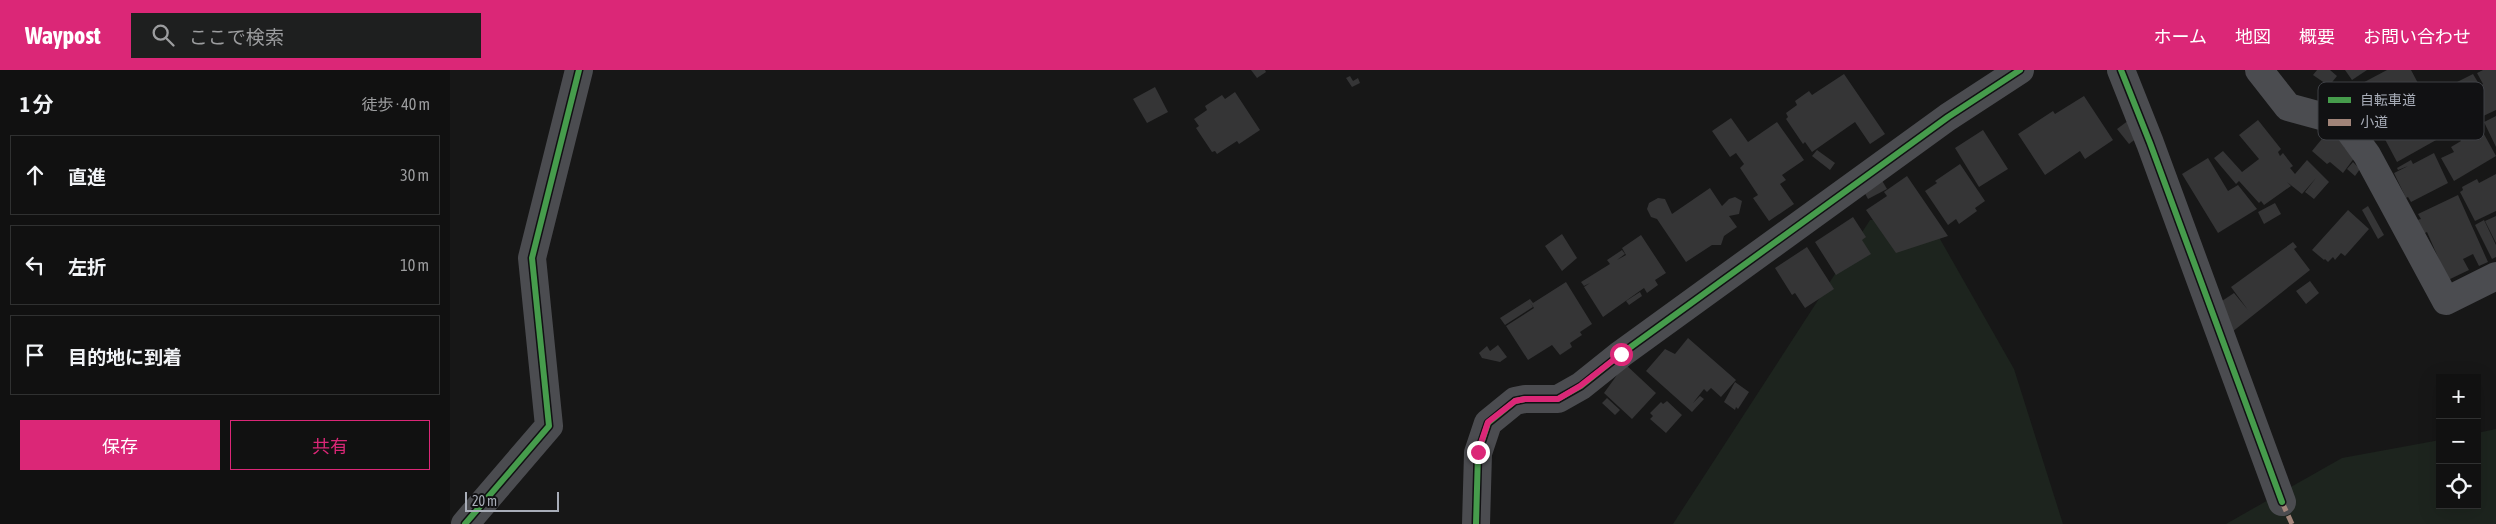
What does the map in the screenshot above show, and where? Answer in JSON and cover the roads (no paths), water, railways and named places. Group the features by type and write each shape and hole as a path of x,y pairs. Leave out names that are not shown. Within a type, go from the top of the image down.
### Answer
{"street":[{"path":"465,524 549,426 532,258 579,70"},
{"path":"1476,524 1478,452 1488,422 1515,401 1525,399 1558,399 1580,386 1621,354 1948,117 2020,70"},
{"path":"2121,70 2150,143 2282,502"},
{"path":"2258,70 2288,107 2318,115"},
{"path":"2356,140 2367,156 2446,301 2496,276"}]}
